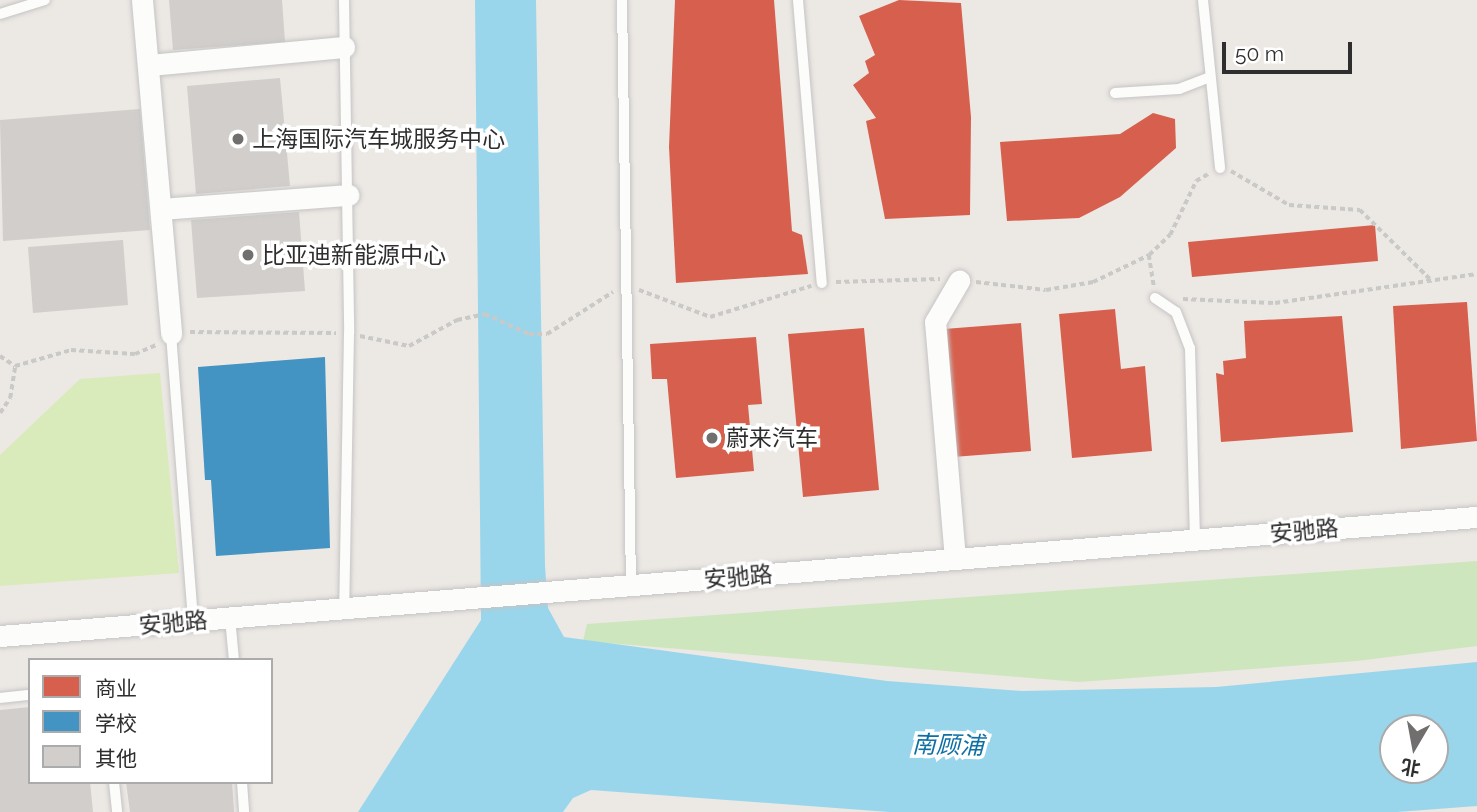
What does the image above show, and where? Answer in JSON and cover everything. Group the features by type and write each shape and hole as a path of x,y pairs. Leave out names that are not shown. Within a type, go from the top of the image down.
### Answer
{"street":[{"path":"142,0 171,334"},
{"path":"149,65 344,47"},
{"path":"161,209 348,195"},
{"path":"955,559 935,322 959,281"},
{"name":"安驰路","path":"0,636 1477,517"}],"lane":[{"path":"0,14 45,0"},
{"path":"344,0 349,332 344,607"},
{"path":"622,0 631,585"},
{"path":"798,0 822,283"},
{"path":"1203,0 1220,168"},
{"path":"1115,93 1179,89 1210,77"},
{"path":"1155,298 1176,312 1190,348 1195,540"},
{"path":"171,334 192,621"},
{"path":"230,618 233,658"},
{"path":"0,698 28,695"},
{"path":"114,784 117,812"},
{"path":"242,784 244,812"}],"path":[{"path":"349,332 410,346 470,315 485,314 528,334 547,334 582,309 627,285 710,317 822,283 959,281 1046,290 1093,282 1149,255 1170,235 1196,181 1220,168 1238,173 1289,205 1360,210 1431,280"},
{"path":"1149,255 1155,298 1275,303 1477,274"},
{"path":"0,413 10,398 15,366"}],"green space":[{"path":"160,373 179,573 0,586 0,455 80,379"},
{"path":"1477,561 1477,646 1357,661 1079,682 583,641 587,624"}],"water":[{"name":"南顾浦","path":"475,0 536,0 545,566 548,608 564,637 887,681 1022,691 1216,687 1477,662 1477,806 1397,812 889,812 591,790 573,798 563,812 358,812 481,620"}],"building: 商业":[{"path":"675,0 774,0 792,231 802,235 808,274 676,283 669,147"},
{"path":"899,0 961,3 971,117 970,215 885,219 866,121 876,118 853,85 869,73 865,61 875,55 859,16"},
{"path":"1153,113 1175,119 1176,148 1120,197 1079,218 1007,221 1000,142 1120,134"},
{"path":"1375,225 1378,261 1192,277 1188,242"},
{"path":"1467,302 1477,441 1401,449 1393,306"},
{"path":"1115,309 1121,369 1145,366 1152,451 1072,458 1059,314"},
{"path":"1342,316 1353,432 1221,442 1216,373 1224,375 1223,361 1246,358 1244,321"},
{"path":"1021,323 1031,451 953,457 944,329"},
{"path":"864,328 879,490 803,497 788,334"},
{"name":"蔚来汽车","path":"756,337 762,404 748,405 754,471 676,478 667,379 652,379 650,344"}],"building: 学校":[{"path":"325,357 330,548 216,556 211,480 205,480 198,367"}],"building: 其他":[{"path":"169,0 282,0 285,42 173,50"},
{"name":"上海国际汽车城服务中心","path":"280,78 290,186 196,194 187,86"},
{"path":"140,109 150,230 3,241 0,120"},
{"name":"比亚迪新能源中心","path":"299,212 305,291 197,298 191,220"},
{"path":"123,240 128,305 33,313 28,247"},
{"path":"28,707 28,784 90,784 93,812 0,812 0,710"},
{"path":"126,784 232,784 234,812 130,812"}],"place":[{"name":"上海国际汽车城服务中心","path":"238,139"},
{"name":"比亚迪新能源中心","path":"248,255"},
{"name":"蔚来汽车","path":"712,438"}]}
